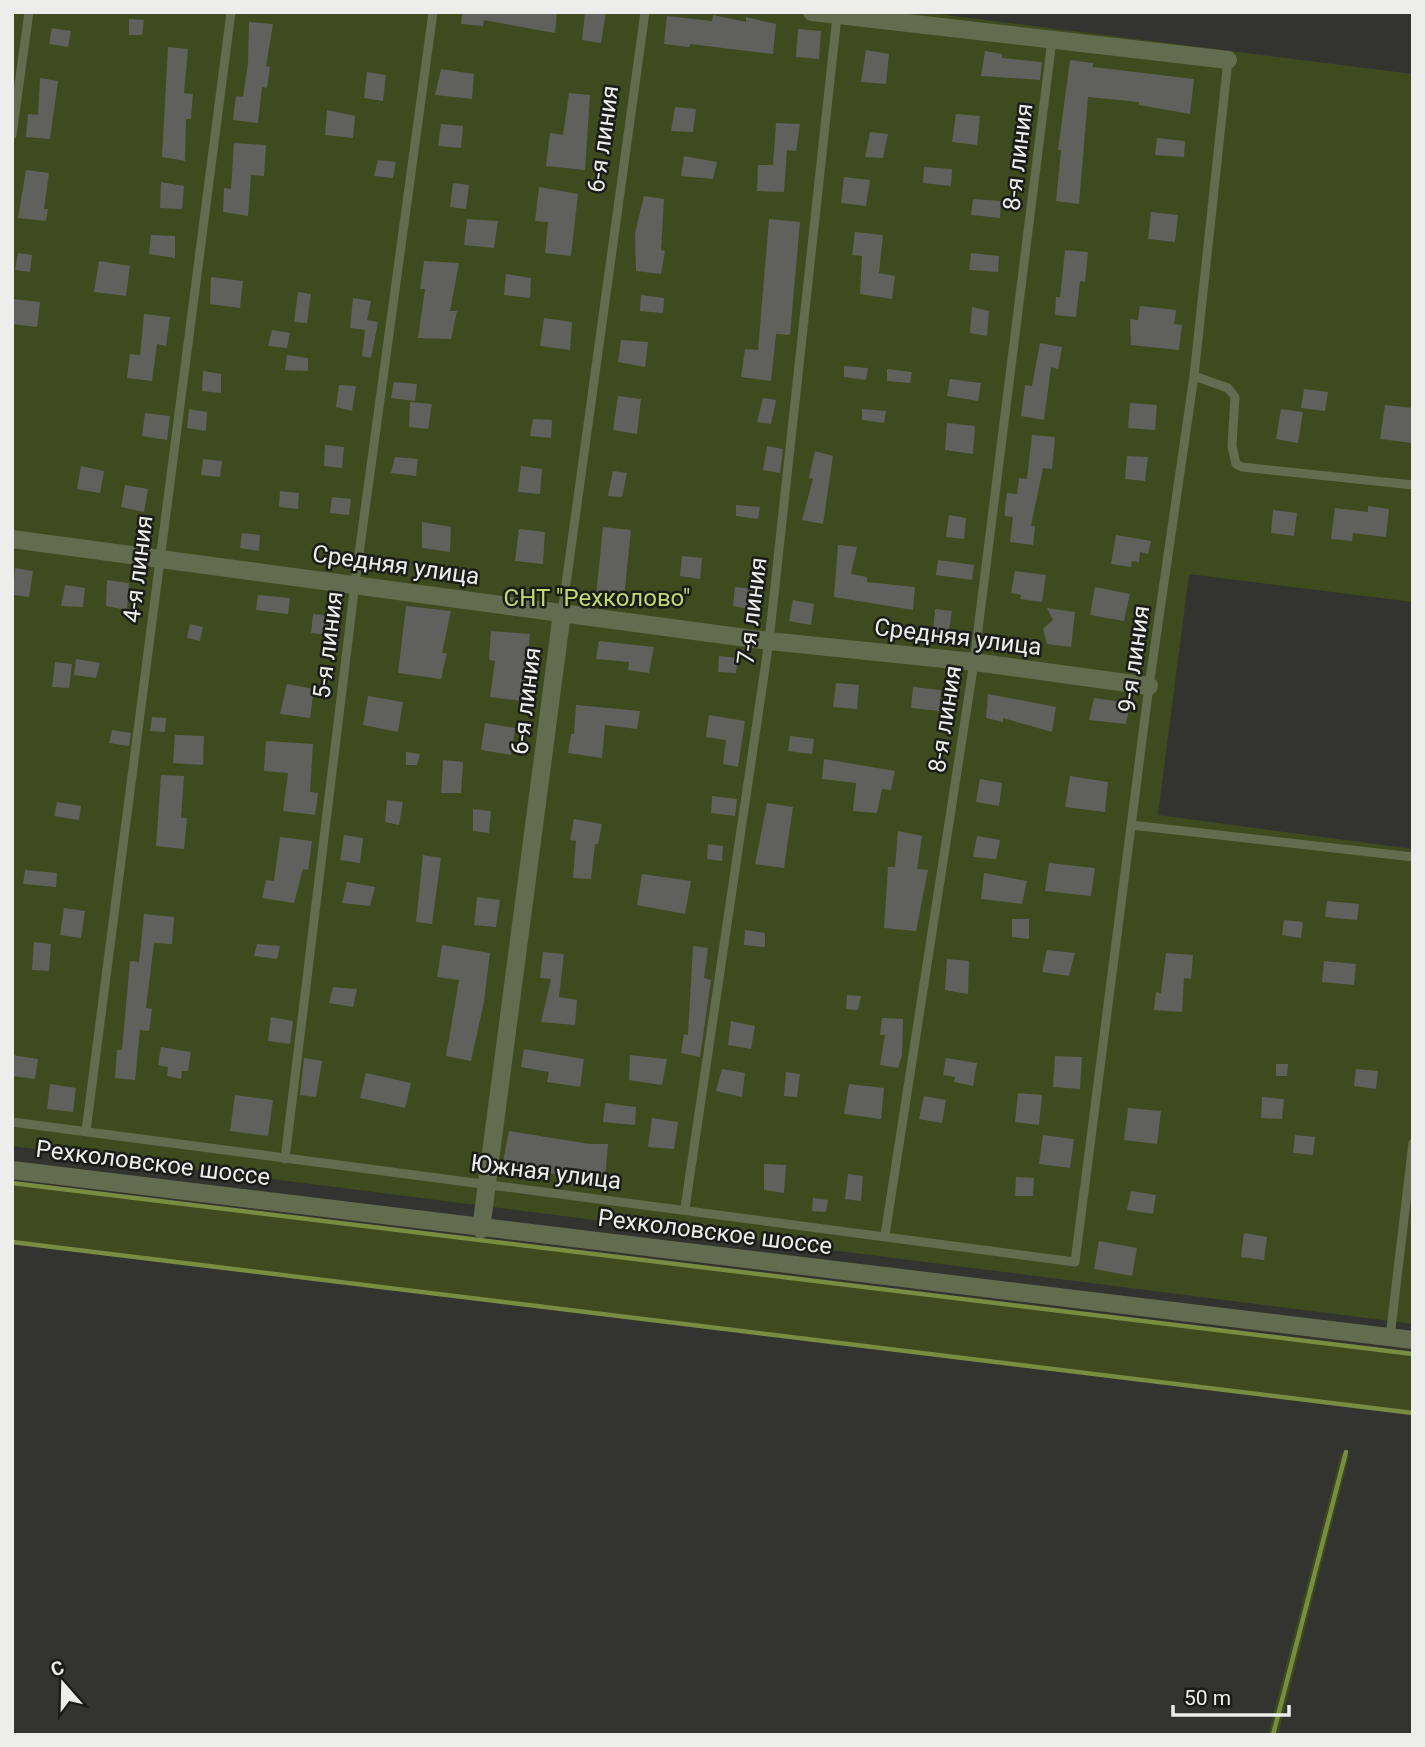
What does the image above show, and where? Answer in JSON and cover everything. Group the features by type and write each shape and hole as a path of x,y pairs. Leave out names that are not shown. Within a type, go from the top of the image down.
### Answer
{"street":[{"path":"812,12 1228,60"},
{"name":"Средняя улица","path":"12,539 769,640 974,662 1149,686"},
{"name":"6-я линия","path":"481,1229 562,613"},
{"name":"Рехколовское шоссе","path":"12,1170 1413,1340"}],"lane":[{"path":"12,135 29,12"},
{"name":"4-я линия","path":"86,1131 231,12"},
{"name":"5-я линия","path":"285,1159 355,583 433,12"},
{"name":"6-я линия","path":"562,613 645,12"},
{"name":"7-я линия","path":"685,1208 769,640 837,16"},
{"name":"8-я линия","path":"885,1235 974,662 1052,40"},
{"name":"9-я линия","path":"1075,1262 1149,686 1194,376 1228,60"},
{"path":"1194,376 1227,388 1235,397 1232,446 1236,464 1242,467 1413,485"},
{"path":"1131,825 1413,857"},
{"name":"Южная улица","path":"12,1122 685,1208 1075,1262"},
{"path":"1390,1337 1413,1143"}],"green space":[{"name":"СНТ \"Рехколово\"","path":"12,12 922,12 1413,74 1413,602 1189,574 1158,815 1413,849 1413,1324 12,1146"},
{"path":"12,1183 1413,1354 1413,1413 12,1242"},
{"path":"1346,1452 1349,1456 1278,1735 1268,1735 1341,1454"}],"building":[{"path":"462,12 557,12 555,33 484,20 483,26 461,24"},
{"path":"585,12 606,12 601,43 582,40"},
{"path":"713,15 746,22 746,17 776,24 773,54 690,44 690,47 664,44 667,16 712,21"},
{"path":"129,19 144,20 142,35 129,35"},
{"path":"249,22 273,24 266,66 270,67 267,88 262,87 258,123 233,120 236,96 243,97 248,63"},
{"path":"52,28 71,31 68,47 49,44"},
{"path":"798,29 821,31 819,59 796,57"},
{"path":"168,47 188,49 184,93 193,94 191,119 186,119 185,161 162,157"},
{"path":"866,50 889,54 886,84 861,82"},
{"path":"985,51 1002,54 1002,58 1042,62 1040,80 981,76"},
{"path":"1070,60 1093,63 1093,67 1194,79 1190,114 1139,105 1139,102 1088,97 1079,204 1056,201 1061,150 1058,150"},
{"path":"441,69 474,74 472,99 435,95"},
{"path":"367,72 386,75 383,101 364,98"},
{"path":"40,78 58,81 50,139 26,137 28,114 38,115"},
{"path":"569,93 590,95 585,170 546,166 550,133 563,135"},
{"path":"675,107 696,109 693,132 671,131"},
{"path":"327,110 355,116 353,138 325,135"},
{"path":"956,114 980,116 977,145 952,142"},
{"path":"776,123 800,124 796,151 787,150 784,192 757,191 758,165 773,165"},
{"path":"441,124 463,126 461,148 438,146"},
{"path":"870,132 888,134 883,158 865,157"},
{"path":"1157,138 1185,141 1184,157 1155,155"},
{"path":"234,143 266,145 264,176 251,175 248,216 223,212 224,188 231,189"},
{"path":"684,156 717,162 713,179 681,176"},
{"path":"378,160 396,162 393,178 374,176"},
{"path":"924,167 952,169 951,186 923,183"},
{"path":"26,170 49,173 44,209 48,209 46,221 18,218"},
{"path":"844,177 870,180 866,206 841,203"},
{"path":"161,182 184,186 182,209 160,208"},
{"path":"453,183 469,185 466,209 450,207"},
{"path":"539,187 578,194 571,256 545,253 548,222 535,221"},
{"path":"644,196 664,199 661,250 665,251 661,274 636,271 635,233"},
{"path":"973,199 1001,201 1000,218 971,215"},
{"path":"1151,212 1178,215 1175,242 1148,239"},
{"path":"467,219 498,221 494,248 464,245"},
{"path":"769,219 800,222 790,335 776,334 771,381 741,377 745,349 758,350"},
{"path":"855,232 883,235 879,273 895,276 892,299 860,294 862,256 852,255"},
{"path":"151,235 175,236 175,258 149,254"},
{"path":"1065,250 1088,252 1085,282 1080,281 1076,317 1055,315 1056,297 1060,297"},
{"path":"18,253 32,255 30,272 15,270"},
{"path":"971,253 999,256 998,272 969,270"},
{"path":"99,261 130,266 126,296 94,292"},
{"path":"424,261 459,263 450,311 457,311 451,339 418,338 425,289 420,289"},
{"path":"506,274 531,278 530,298 504,295"},
{"path":"211,277 243,281 240,308 210,304"},
{"path":"298,292 311,294 307,323 294,322"},
{"path":"641,295 664,298 663,313 640,311"},
{"path":"353,298 371,301 367,320 378,322 371,358 362,356 365,330 350,328"},
{"path":"12,299 40,302 37,327 12,324"},
{"path":"1140,306 1176,310 1174,324 1182,325 1179,350 1131,345 1130,319 1138,320"},
{"path":"972,307 989,311 987,336 970,333"},
{"path":"144,314 170,317 166,346 157,344 152,381 127,378 130,354 140,355"},
{"path":"544,318 572,322 570,350 540,346"},
{"path":"272,330 290,333 287,348 268,346"},
{"path":"621,340 648,342 645,367 618,362"},
{"path":"1040,343 1062,347 1058,369 1051,367 1044,420 1021,416 1025,385 1032,386"},
{"path":"287,355 308,358 308,371 285,370"},
{"path":"844,366 868,368 866,380 844,377"},
{"path":"887,369 912,372 910,383 887,381"},
{"path":"203,371 221,374 221,393 202,391"},
{"path":"950,379 981,383 978,401 947,396"},
{"path":"394,382 417,384 415,401 391,398"},
{"path":"339,385 356,386 352,411 336,407"},
{"path":"1304,389 1328,392 1325,411 1301,408"},
{"path":"618,396 641,399 637,434 613,430"},
{"path":"763,398 776,400 771,424 757,422"},
{"path":"410,402 432,404 428,429 409,427"},
{"path":"1130,403 1157,405 1155,430 1128,428"},
{"path":"1385,405 1413,408 1413,443 1380,439"},
{"path":"189,409 207,412 206,431 187,428"},
{"path":"862,409 886,411 884,423 862,420"},
{"path":"1281,409 1303,412 1298,443 1276,439"},
{"path":"145,413 170,416 167,440 142,436"},
{"path":"533,419 552,420 551,438 530,436"},
{"path":"947,423 975,426 973,454 945,450"},
{"path":"1032,435 1055,437 1052,469 1043,468 1031,526 1035,526 1033,545 1010,542 1013,517 1005,516 1007,493 1017,494 1019,478 1027,479"},
{"path":"325,445 344,447 342,468 324,466"},
{"path":"767,446 783,449 780,473 763,470"},
{"path":"815,451 833,456 823,524 802,520 813,479 809,478"},
{"path":"1127,456 1148,457 1145,481 1125,479"},
{"path":"395,457 418,459 416,476 391,473"},
{"path":"203,459 222,461 220,477 201,475"},
{"path":"81,466 104,471 100,493 77,489"},
{"path":"521,466 542,469 540,494 518,492"},
{"path":"613,471 627,473 622,497 608,496"},
{"path":"125,485 148,489 144,512 121,507"},
{"path":"280,491 299,493 298,509 279,507"},
{"path":"332,497 351,499 349,515 330,513"},
{"path":"736,505 760,507 758,519 736,516"},
{"path":"1368,506 1389,509 1386,537 1353,533 1352,541 1331,539 1335,508 1368,512"},
{"path":"1273,510 1297,513 1294,536 1271,533"},
{"path":"949,515 966,518 964,539 946,537"},
{"path":"422,522 451,527 450,552 422,548"},
{"path":"603,527 631,530 624,599 596,597"},
{"path":"519,529 545,532 543,564 515,561"},
{"path":"242,533 260,535 259,551 240,548"},
{"path":"1116,535 1151,541 1148,554 1140,552 1139,562 1132,561 1131,567 1111,564"},
{"path":"838,545 857,547 851,574 867,577 867,582 915,587 913,610 834,597"},
{"path":"682,556 702,558 700,579 680,576"},
{"path":"938,560 974,565 972,580 936,575"},
{"path":"15,568 33,571 29,597 13,595"},
{"path":"1015,571 1046,575 1042,602 1020,599 1021,595 1011,593"},
{"path":"107,580 129,583 127,610 106,606"},
{"path":"65,585 85,588 83,607 61,606"},
{"path":"735,587 755,589 753,610 733,606"},
{"path":"1095,587 1130,594 1124,621 1090,615"},
{"path":"258,595 290,598 288,614 256,610"},
{"path":"793,600 814,604 811,625 789,621"},
{"path":"406,606 451,611 442,653 447,653 441,679 398,673"},
{"path":"1047,608 1075,612 1071,647 1047,644 1043,629 1053,620"},
{"path":"935,609 952,611 948,637 933,634"},
{"path":"313,614 333,616 332,635 311,633"},
{"path":"190,624 203,627 200,641 187,638"},
{"path":"491,631 530,634 523,701 490,697 495,661 489,660"},
{"path":"599,641 654,647 649,673 628,670 629,662 596,659"},
{"path":"719,656 738,658 736,673 718,672"},
{"path":"76,659 100,663 96,678 74,675"},
{"path":"55,662 72,664 69,688 52,687"},
{"path":"836,683 859,685 857,709 833,707"},
{"path":"287,684 314,689 310,718 280,714"},
{"path":"913,687 941,690 939,711 911,708"},
{"path":"988,694 1056,707 1052,732 1003,718 1003,722 986,718"},
{"path":"368,696 403,702 398,732 363,725"},
{"path":"1094,698 1130,703 1126,724 1089,720"},
{"path":"576,705 640,711 637,729 605,725 602,758 568,753 571,734 574,734"},
{"path":"709,715 745,721 738,767 723,764 726,740 706,737"},
{"path":"152,717 166,718 165,732 150,731"},
{"path":"485,723 515,728 511,755 481,750"},
{"path":"112,730 131,733 129,746 109,743"},
{"path":"175,735 204,736 203,765 173,763"},
{"path":"790,736 814,739 812,754 788,751"},
{"path":"266,741 313,744 310,792 318,793 315,815 283,811 288,773 264,771"},
{"path":"406,752 420,754 417,765 406,765"},
{"path":"824,759 895,771 891,790 882,789 877,813 853,811 856,783 822,779"},
{"path":"443,760 463,762 461,793 441,793"},
{"path":"161,775 184,776 181,818 187,818 184,849 156,846"},
{"path":"1070,776 1108,782 1105,812 1065,807"},
{"path":"980,779 1002,783 999,806 976,802"},
{"path":"712,796 737,799 735,816 711,813"},
{"path":"387,800 403,802 399,825 385,822"},
{"path":"57,802 81,806 79,820 54,816"},
{"path":"767,803 793,807 784,868 755,864"},
{"path":"473,809 491,811 489,833 473,831"},
{"path":"574,819 602,824 598,844 595,844 591,879 573,878 576,841 570,840"},
{"path":"898,831 922,836 917,869 928,870 916,931 884,928 888,867 895,867"},
{"path":"344,835 363,838 360,863 340,860"},
{"path":"977,836 1000,840 996,859 973,857"},
{"path":"280,837 312,841 308,870 303,869 294,903 262,898 266,880 274,881"},
{"path":"708,844 723,846 722,861 707,859"},
{"path":"423,855 441,858 432,924 416,922"},
{"path":"1049,863 1095,868 1091,896 1045,891"},
{"path":"25,870 57,873 56,887 23,884"},
{"path":"984,873 1027,881 1022,904 981,899"},
{"path":"642,874 691,881 685,914 637,905"},
{"path":"347,882 375,887 370,906 342,903"},
{"path":"477,897 500,900 496,927 474,925"},
{"path":"1327,901 1359,904 1357,920 1325,917"},
{"path":"64,908 85,911 81,938 60,935"},
{"path":"144,914 174,917 172,944 154,943 146,1008 152,1009 149,1031 140,1030 135,1080 115,1078 117,1050 122,1050 130,961 139,962"},
{"path":"1012,919 1029,919 1029,939 1012,937"},
{"path":"1284,920 1303,922 1301,938 1282,935"},
{"path":"745,930 765,933 765,947 744,945"},
{"path":"34,942 51,944 49,971 32,970"},
{"path":"257,944 280,946 277,959 254,956"},
{"path":"442,945 490,953 484,1002 471,1061 446,1056 459,980 437,977"},
{"path":"693,946 708,948 704,978 711,980 700,1057 681,1053 684,1034 688,1035"},
{"path":"1047,950 1075,953 1069,976 1042,972"},
{"path":"543,952 564,954 559,997 577,1000 575,1025 541,1022 551,979 540,978"},
{"path":"1166,953 1193,955 1191,979 1184,978 1182,1012 1154,1010 1156,992 1161,993"},
{"path":"947,959 969,961 968,994 945,990"},
{"path":"1324,961 1356,964 1354,985 1322,982"},
{"path":"333,987 357,989 353,1007 329,1003"},
{"path":"847,995 861,996 858,1010 846,1009"},
{"path":"271,1017 293,1021 290,1044 268,1041"},
{"path":"882,1018 903,1019 902,1055 898,1068 880,1065 885,1035 880,1035"},
{"path":"731,1021 755,1026 751,1049 728,1045"},
{"path":"161,1047 191,1052 188,1071 182,1071 181,1079 167,1076 168,1067 158,1065"},
{"path":"524,1049 584,1059 580,1087 547,1082 549,1072 521,1067"},
{"path":"12,1055 38,1059 35,1079 12,1076"},
{"path":"630,1055 667,1059 662,1085 629,1080"},
{"path":"1055,1056 1082,1057 1080,1089 1053,1087"},
{"path":"304,1058 322,1061 316,1097 300,1095"},
{"path":"946,1058 977,1063 973,1086 954,1082 955,1077 943,1075"},
{"path":"1276,1064 1288,1064 1287,1076 1276,1076"},
{"path":"722,1069 745,1073 742,1097 716,1091"},
{"path":"1356,1069 1378,1071 1376,1089 1354,1086"},
{"path":"786,1072 800,1074 797,1097 784,1096"},
{"path":"366,1073 411,1083 405,1108 360,1098"},
{"path":"50,1084 76,1088 73,1112 47,1109"},
{"path":"849,1084 884,1088 881,1119 844,1114"},
{"path":"1018,1093 1042,1095 1039,1125 1015,1122"},
{"path":"235,1095 273,1100 268,1136 230,1131"},
{"path":"924,1096 946,1100 942,1123 919,1119"},
{"path":"1262,1097 1284,1099 1282,1119 1261,1118"},
{"path":"605,1103 636,1107 635,1125 603,1122"},
{"path":"1128,1108 1161,1111 1157,1144 1124,1140"},
{"path":"652,1118 678,1122 674,1149 648,1147"},
{"path":"509,1131 590,1144 608,1144 605,1178 569,1173 569,1176 502,1166"},
{"path":"1043,1135 1074,1139 1070,1168 1039,1164"},
{"path":"1295,1135 1315,1137 1313,1155 1293,1153"},
{"path":"764,1164 786,1165 784,1193 764,1190"},
{"path":"848,1174 863,1176 861,1201 845,1199"},
{"path":"1016,1177 1034,1178 1033,1196 1015,1196"},
{"path":"1131,1191 1156,1195 1153,1214 1127,1210"},
{"path":"813,1198 828,1200 826,1212 812,1211"},
{"path":"1244,1233 1267,1237 1264,1260 1241,1257"},
{"path":"1099,1241 1137,1248 1132,1276 1094,1269"}],"waterway":[{"path":"12,1183 1413,1354"},
{"path":"12,1242 1413,1413"},
{"path":"1273,1735 1346,1452"}]}
